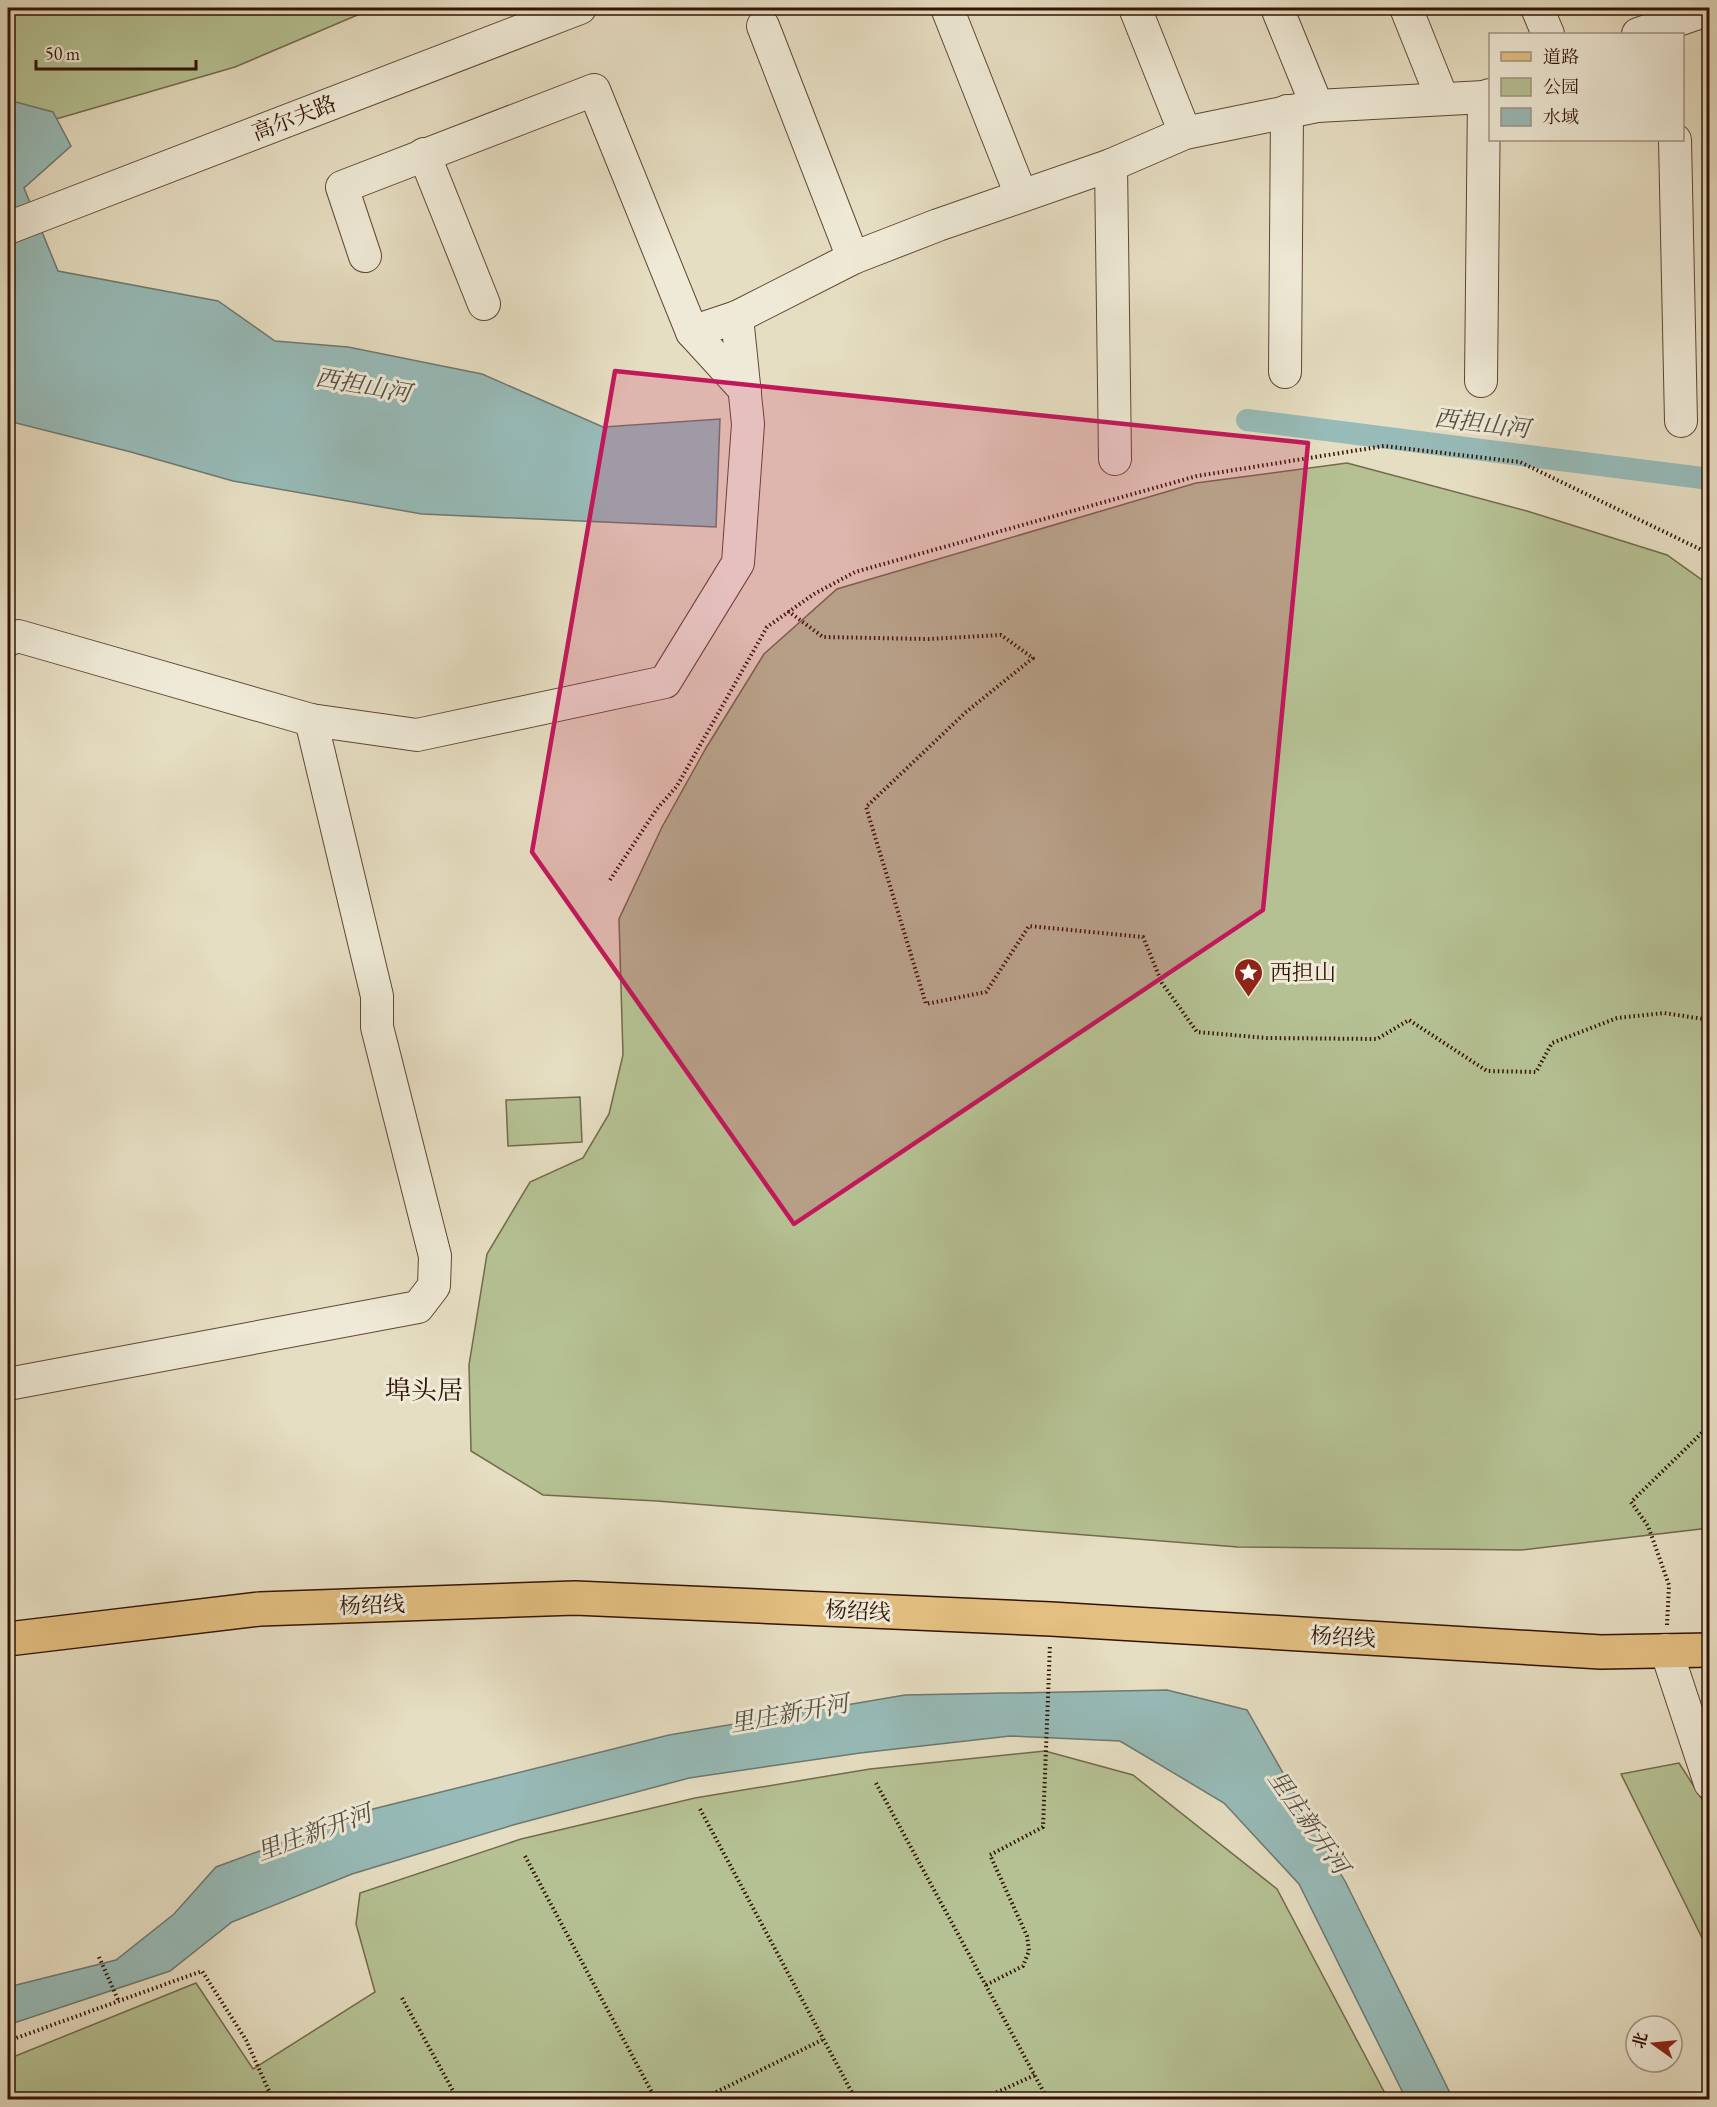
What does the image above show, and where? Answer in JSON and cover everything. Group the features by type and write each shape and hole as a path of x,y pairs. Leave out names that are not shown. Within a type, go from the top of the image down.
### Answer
{"main road":[{"name":"杨绍线","path":"8,1640 260,1609 575,1598 1051,1619 1601,1652 1710,1650"}],"street":[{"name":"高尔夫路","path":"8,228 580,8"},
{"path":"947,8 1021,195"},
{"path":"1135,8 1185,133"},
{"path":"1277,8 1317,106"},
{"path":"1406,8 1442,98"},
{"path":"1537,8 1548,33"},
{"path":"1641,33 1710,9"},
{"path":"763,27 853,258"},
{"path":"364,256 342,187 594,90 692,332 744,390"},
{"path":"692,332 736,317 853,258 1021,195 1111,165 1185,133 1317,106 1487,96 1481,381"},
{"path":"1286,372 1287,111"},
{"path":"1675,141 1681,421"},
{"path":"424,154 483,304"},
{"path":"1111,165 1115,459"},
{"path":"8,639 18,636 311,720 417,735 665,682 738,563 748,424 736,317"},
{"path":"8,1384 418,1307 434,1286 435,1256 377,1028 377,996 311,720"},
{"path":"1666,1650 1710,1783"}],"path":[{"path":"610,880 656,810 677,786 767,627 814,594 855,572 1197,476 1384,446 1520,462 1710,554"},
{"path":"788,611 823,637 929,639 1001,635 1033,658 966,712 866,807 926,1004 986,992 1029,926 1143,937 1162,983 1197,1032 1268,1038 1377,1039 1409,1020 1487,1071 1536,1072 1552,1043 1617,1018 1664,1013 1710,1020"},
{"path":"1666,1650 1669,1584 1648,1526 1631,1502 1710,1425"},
{"path":"986,1985 1023,1966 1029,1951 1027,1936 990,1855 1043,1827 1051,1619"},
{"path":"876,1783 1048,2100"},
{"path":"700,1809 855,2100"},
{"path":"525,1857 656,2100"},
{"path":"99,1957 119,2002"},
{"path":"8,2041 202,1971 246,2040 273,2100"},
{"path":"402,1998 458,2100"},
{"path":"700,2100 822,2040"},
{"path":"980,2100 1035,2075"}],"highlighted area":[{"path":"615,371 1308,443 1263,910 794,1224 532,852"}],"green space":[{"path":"8,8 374,8 235,67 8,133"},
{"path":"1347,463 1527,511 1667,555 1709,585 1709,1528 1521,1550 1238,1547 657,1501 543,1495 471,1451 469,1365 487,1254 530,1182 583,1158 609,1114 623,1055 619,919 662,827 706,748 764,654 837,589 1196,483"},
{"path":"580,1097 582,1142 508,1146 506,1100"},
{"path":"1045,1751 1133,1775 1277,1889 1388,2099 8,2099 8,2059 196,1983 253,2069 375,1992 356,1924 360,1893 521,1839 695,1798 870,1769"},
{"path":"1679,1763 1709,1810 1709,1952 1621,1774"}],"water":[{"path":"8,100 53,112 71,146 24,188 58,271 218,301 275,341 348,347 482,374 603,427 720,419 716,527 422,514 233,481 8,421"},
{"name":"里庄新开河","path":"1167,1690 1247,1710 1346,1883 1453,2099 1406,2099 1299,1884 1224,1803 1120,1741 1010,1736 860,1753 689,1778 513,1825 352,1874 232,1922 170,1971 8,2025 8,1987 116,1960 174,1914 216,1867 373,1809 669,1735 905,1695"}],"waterway":[{"name":"西担山河","path":"1247,420 1710,479"}],"place":[{"name":"西担山","path":"1249,998"}],"district":[{"name":"埠头居","path":"424,1390"}]}
